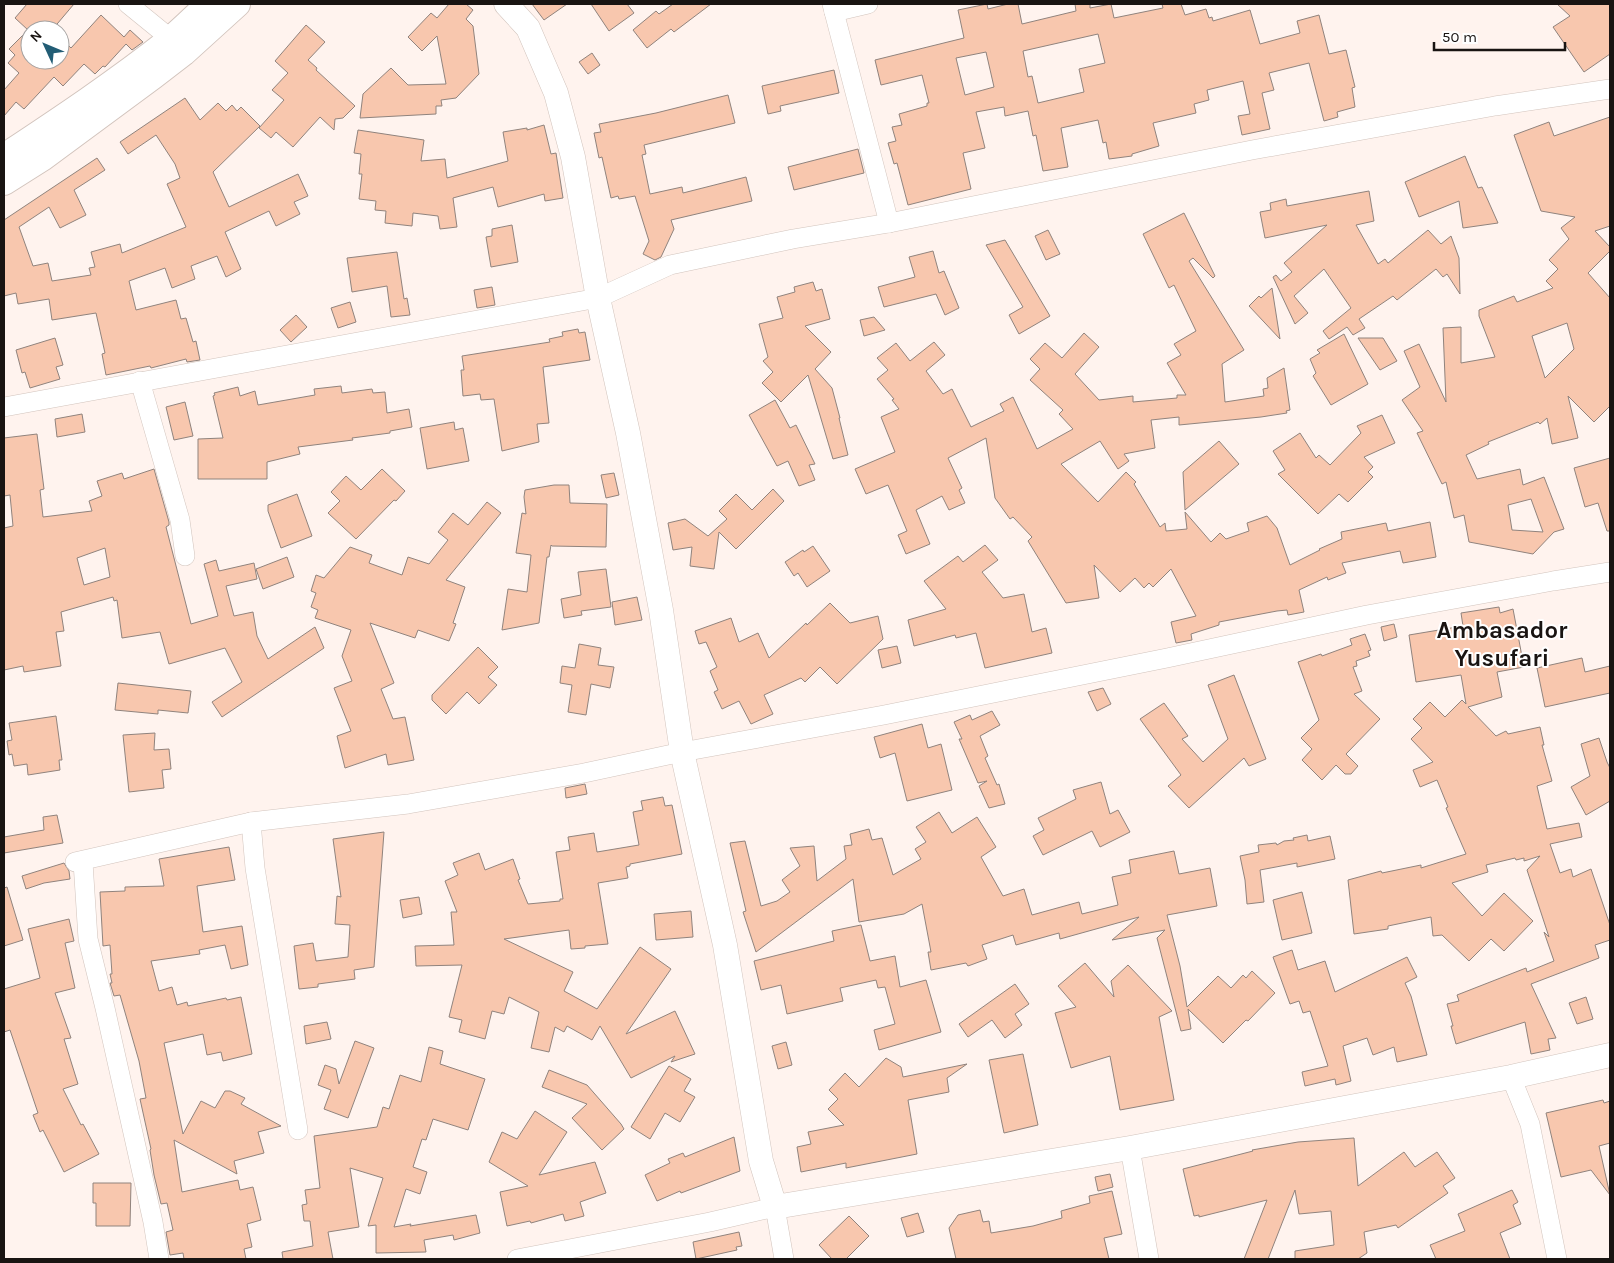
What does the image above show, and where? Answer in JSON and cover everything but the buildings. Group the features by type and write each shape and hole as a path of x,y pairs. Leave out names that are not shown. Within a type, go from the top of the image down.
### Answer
{"main road":[{"path":"4,157 77,109 171,39 209,4"},
{"path":"4,182 42,158 153,76 183,53 238,4"}],"street":[{"path":"128,4 171,39"},
{"path":"506,4 528,28 556,93 573,157 598,298 628,433 661,610 682,752 726,945 761,1160 775,1207 784,1259"},
{"path":"868,4 833,8 888,223"},
{"path":"4,407 598,298 670,265 793,239 888,223 1252,150 1495,106 1610,89"},
{"path":"140,381 180,520 185,556"},
{"path":"159,1259 149,1202 106,1008 88,939 79,862 252,822 408,804 584,773 682,752 884,715 1167,658 1367,615 1610,572"},
{"path":"252,822 256,868 298,1130"},
{"path":"517,1259 710,1222 775,1207 1130,1148 1511,1077 1610,1055"},
{"path":"1511,1077 1530,1124 1557,1259"},
{"path":"1130,1148 1149,1259"}],"district":[{"name":"Ambasador Yusufari","path":"1502,644"}]}
